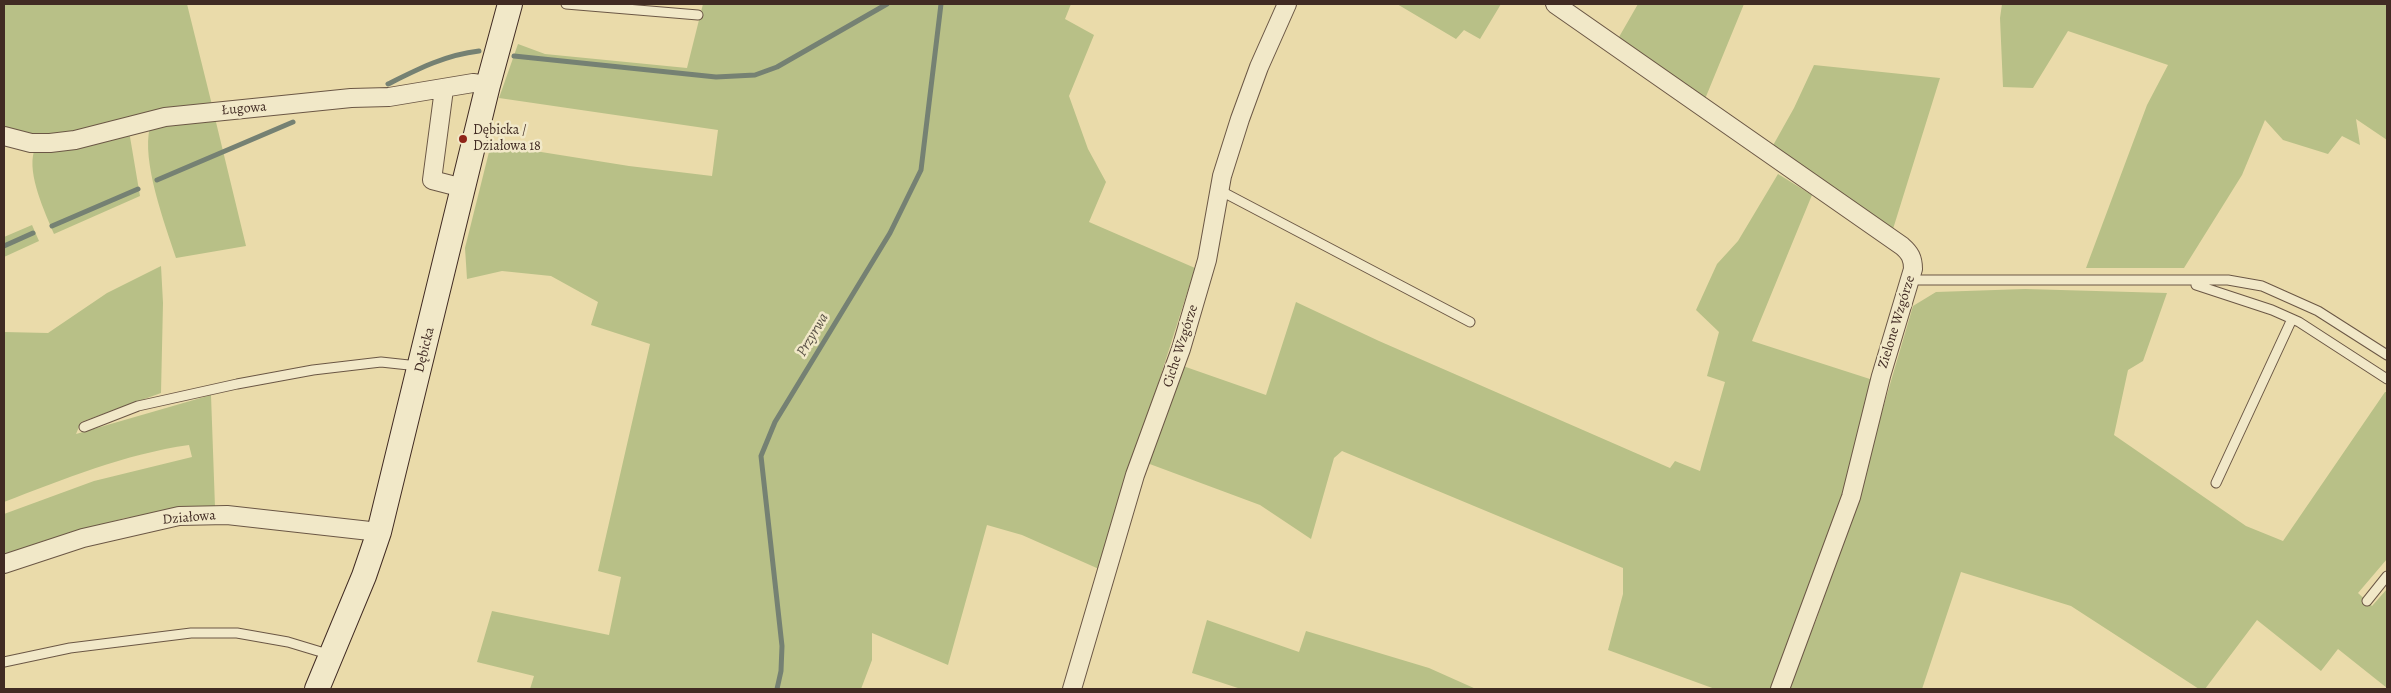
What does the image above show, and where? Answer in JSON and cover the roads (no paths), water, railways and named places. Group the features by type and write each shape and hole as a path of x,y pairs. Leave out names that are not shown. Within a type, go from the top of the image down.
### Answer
{"street":[{"name":"Dębicka","path":"317,689 364,576 379,532 488,85 510,4"},
{"name":"Ciche Wzgórze","path":"1072,689 1133,484 1187,331 1206,260 1220,190 1240,119 1253,80 1287,4"},
{"name":"Zielone Wzgórze","path":"1555,4 1902,246 1910,253 1913,260 1910,280 1881,376 1850,497 1780,689"},
{"name":"Ługowa","path":"4,136 30,143 50,143 75,140 165,117 351,98 389,96 473,83 488,85"},
{"path":"444,89 432,180 463,188"},
{"name":"Działowa","path":"4,564 83,538 179,516 226,516 379,532"}],"lane":[{"path":"566,4 698,15"},
{"path":"1220,190 1470,322"},
{"path":"1910,280 2186,282 2228,280 2262,286 2318,311 2387,355"},
{"path":"2186,282 2221,292 2292,319 2346,351 2387,379"},
{"path":"2216,483 2292,319"},
{"path":"84,427 138,406 247,382 381,362 420,366"},
{"path":"2367,601 2387,576"},
{"path":"4,662 70,648 191,633 237,633 288,642 331,655"}],"waterway":[{"path":"514,56 716,77 755,75 777,67 887,4"},
{"name":"Przyrwa","path":"777,689 781,671 782,646 761,456 775,422 890,233 921,170 941,4"},
{"path":"388,84 443,59 479,51"},
{"path":"157,180 293,122"},
{"path":"52,226 138,189"},
{"path":"4,246 33,233"}],"place":[{"name":"Dębicka / Działowa 18","path":"463,139"}]}
